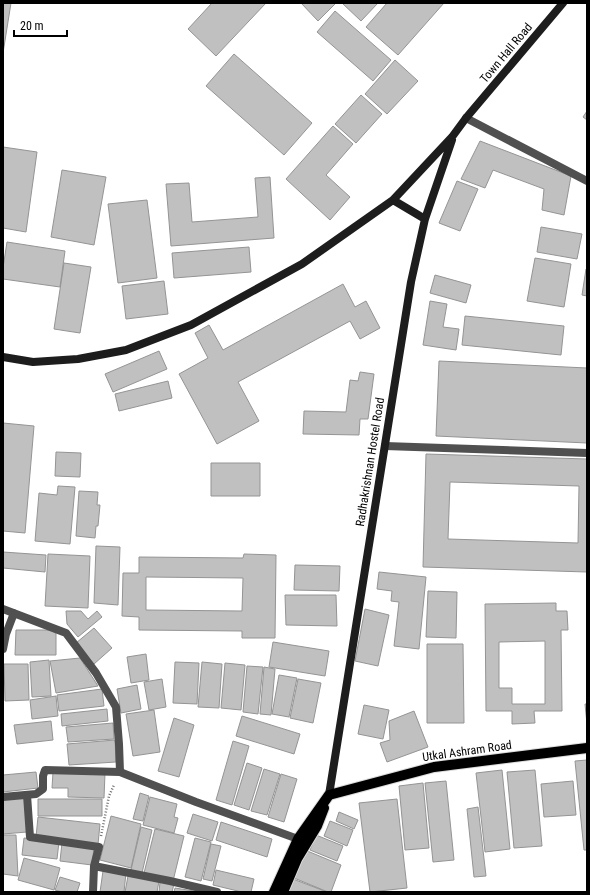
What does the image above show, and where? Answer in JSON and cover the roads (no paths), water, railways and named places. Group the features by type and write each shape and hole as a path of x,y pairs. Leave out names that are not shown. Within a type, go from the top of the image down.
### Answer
{"main road":[{"name":"Town Hall Road","path":"452,137 466,118 563,3"},
{"path":"3,357 33,362 78,359 126,350 191,325 302,264 393,200 452,137"},
{"name":"Radhakrishnan Hostel Road","path":"329,795 411,282 425,219 452,137"},
{"path":"393,200 425,219"},
{"name":"Utkal Ashram Road","path":"329,795 434,767 587,748"},
{"path":"284,892 297,859 317,826 329,795"},
{"path":"274,892 298,839 329,795"}],"street":[{"path":"466,118 587,180"},
{"path":"385,446 587,453"},
{"path":"3,609 66,633 96,673 116,708 120,772"},
{"path":"3,649 6,634 14,613"},
{"path":"3,797 36,794 43,789 43,776 45,770 120,772 196,802 298,839"},
{"path":"27,795 30,837 99,847 94,866 93,892"},
{"path":"94,866 216,892"}]}
